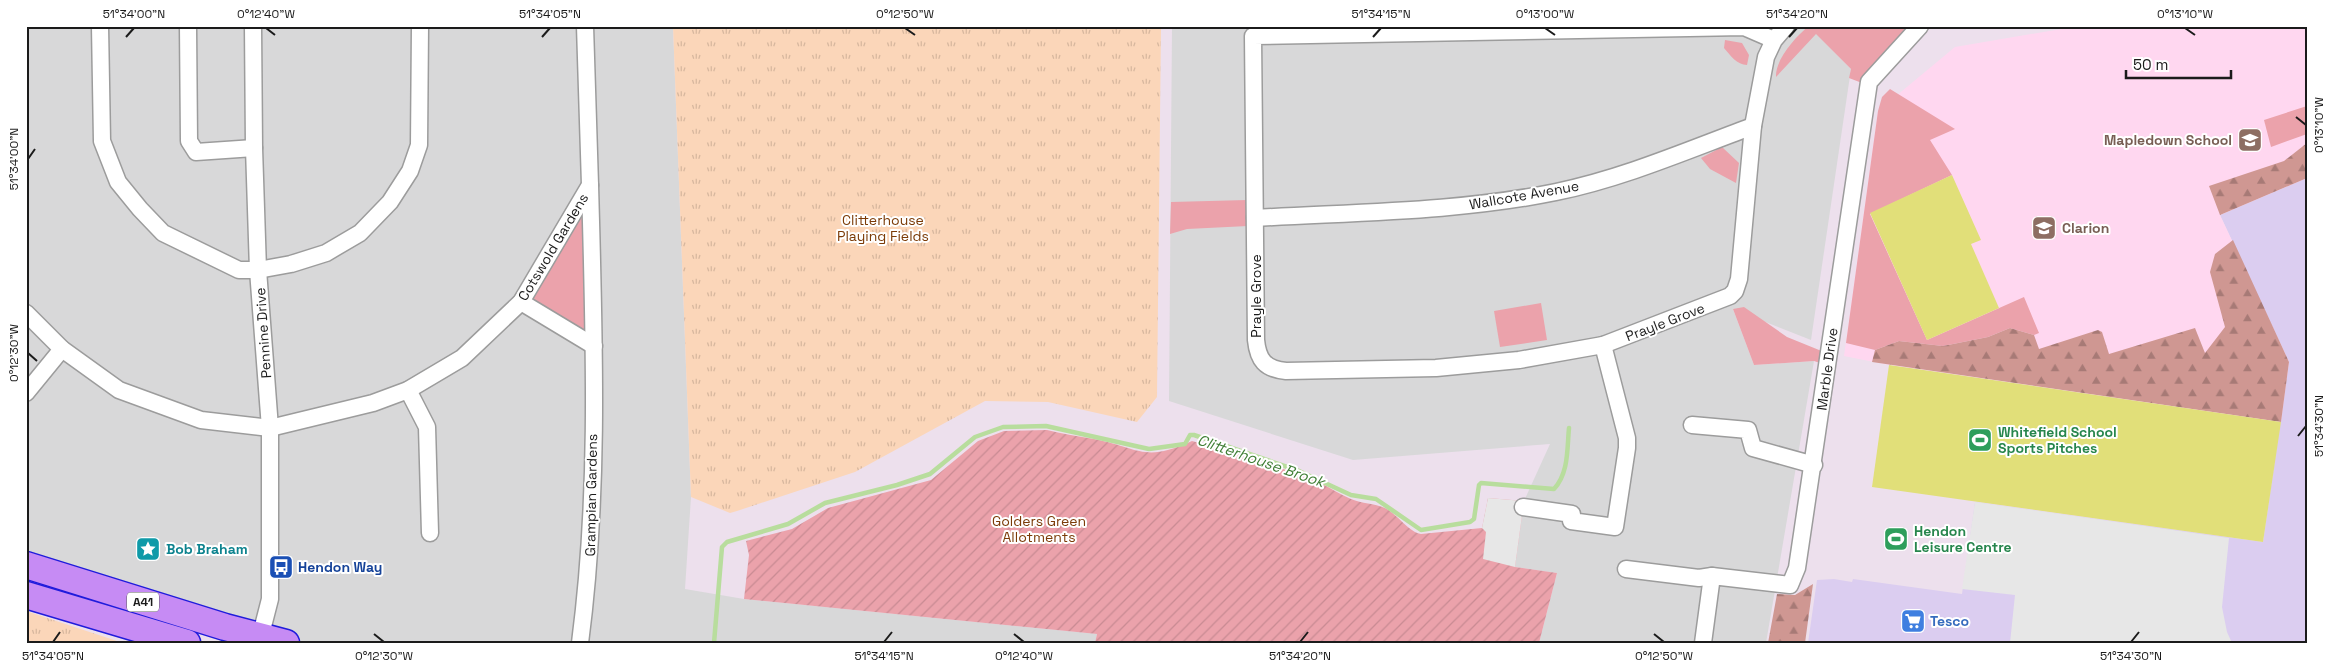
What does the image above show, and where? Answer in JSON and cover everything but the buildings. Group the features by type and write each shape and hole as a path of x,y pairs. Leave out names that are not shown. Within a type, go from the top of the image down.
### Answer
{"highway":[{"name":"A41","path":"26,565 260,640 286,643"},
{"name":"A41","path":"26,595 187,643"}],"street":[{"path":"100,26 102,141 118,182 140,209 164,233 239,270 258,270 291,264 326,253 360,233 390,202 410,171 419,146 420,26"},
{"path":"188,26 189,141 196,152 254,148"},
{"name":"Pennine Drive","path":"253,26 258,270 270,428 270,599 260,640"},
{"name":"Cotswold Gardens","path":"270,428 373,403 408,390 462,358 521,302 590,185 585,26"},
{"name":"Prayle Grove","path":"1774,40 1745,27 1253,36 1257,354 1263,365 1275,370 1436,368 1519,360 1603,345 1724,300 1735,291 1739,279 1753,126 1766,57 1774,40 1786,26"},
{"name":"Marble Drive","path":"1712,576 1790,586 1797,568 1814,465 1869,82 1920,26"},
{"name":"Wallcote Avenue","path":"1255,218 1484,205 1558,192 1622,175 1753,126"},
{"name":"Grampian Gardens","path":"580,643 590,558 594,346 590,185"},
{"path":"521,302 594,346"},
{"path":"26,313 62,349 119,390 201,420 270,428"},
{"path":"1523,507 1572,514 1572,522 1614,527 1627,438 1603,345"},
{"path":"26,393 62,349"},
{"path":"408,390 427,427 430,533"},
{"path":"1692,425 1748,430 1753,448 1814,465"},
{"path":"1626,569 1699,578 1712,576 1703,643"}],"shaded area":[{"path":"26,26 673,26 691,497 685,589 744,599 1097,634 1095,643 297,643 26,564"},
{"path":"1172,26 1809,26 1851,69 1811,340 1733,309 1754,365 1814,361 1766,643 1539,643 1557,573 1515,567 1524,501 1550,444 1353,460 1169,401"},
{"name":"Clarion","path":"2079,26 2307,26 2307,178 2220,215 2289,362 2281,422 1889,365 1844,356 1878,111 1955,47"},
{"path":"1952,175 1981,240 1971,244 1999,308 1927,340 1870,213"},
{"path":"2307,178 2307,643 1808,643 1817,580 1834,579 1852,582 1853,579 1962,594 1975,502 2263,542 2289,362 2220,215"},
{"path":"1889,365 2281,422 2263,542 1872,487"},
{"path":"1488,498 1524,501 1515,567 1483,559 1486,532 1482,528"},
{"path":"1975,502 2229,538 2222,607 2227,632 2232,643 2010,643 2015,595 1962,589"}],"green space":[{"name":"Clitterhouse Playing Fields","path":"673,26 1161,26 1157,397 1137,422 1048,402 985,401 855,472 737,511 730,513 691,497"},
{"path":"1809,26 1913,26 1862,83 1849,78 1851,69 1816,34 1776,77 1782,56 1792,42"},
{"path":"1725,40 1742,43 1749,55 1747,65 1743,65 1729,54 1724,48"},
{"path":"1890,89 1955,129 1930,140 1952,175 1870,214 1927,340 2024,297 2039,333 2034,335 2010,328 1988,337 1943,346 1899,341 1875,350 1846,343 1878,111 1882,97"},
{"path":"2307,106 2307,134 2271,147 2264,120"},
{"path":"2307,143 2307,178 2220,215 2209,186 2284,161"},
{"path":"1722,147 1739,163 1736,183 1710,169 1701,158"},
{"path":"590,185 594,346 521,302"},
{"path":"1247,200 1248,226 1187,229 1170,234 1171,202"},
{"path":"2233,240 2289,362 2281,422 1872,362 1875,350 1899,341 1943,346 1988,337 2010,328 2034,335 2039,349 2098,330 2102,332 2109,354 2195,328 2205,353 2225,327 2210,272 2215,254"},
{"path":"1541,303 1547,340 1500,347 1494,311"},
{"path":"1744,307 1787,337 1824,352 1823,364 1814,361 1754,365 1733,309"},
{"name":"Golders Green Allotments","path":"1047,430 1094,439 1142,452 1163,451 1192,441 1257,460 1320,483 1355,501 1385,508 1412,530 1421,534 1482,528 1488,498 1524,501 1515,567 1557,573 1539,643 1095,643 1097,634 744,599 749,555 746,541 792,529 828,508 931,480 978,441 1004,431"},
{"path":"1813,584 1805,643 1768,643 1777,594 1795,595"},
{"path":"26,611 123,643 26,643"}],"waterway":[{"name":"Clitterhouse Brook","path":"714,643 722,547 727,542 788,524 825,503 897,485 930,474 975,437 1003,427 1046,426 1149,449 1185,444 1190,435 1194,435 1299,471 1351,495 1376,499 1421,530 1470,522 1474,519 1479,485 1481,483 1554,489 1559,483 1565,468 1569,428"}],"place":[{"name":"Mapledown School","path":"2250,140"},
{"name":"Clarion","path":"2044,228"},
{"name":"Whitefield School Sports Pitches","path":"1980,440"},
{"name":"Hendon Leisure Centre","path":"1896,539"},
{"name":"Bob Braham","path":"148,549"},
{"name":"Hendon Way","path":"281,567"},
{"name":"Tesco","path":"1913,621"}]}
